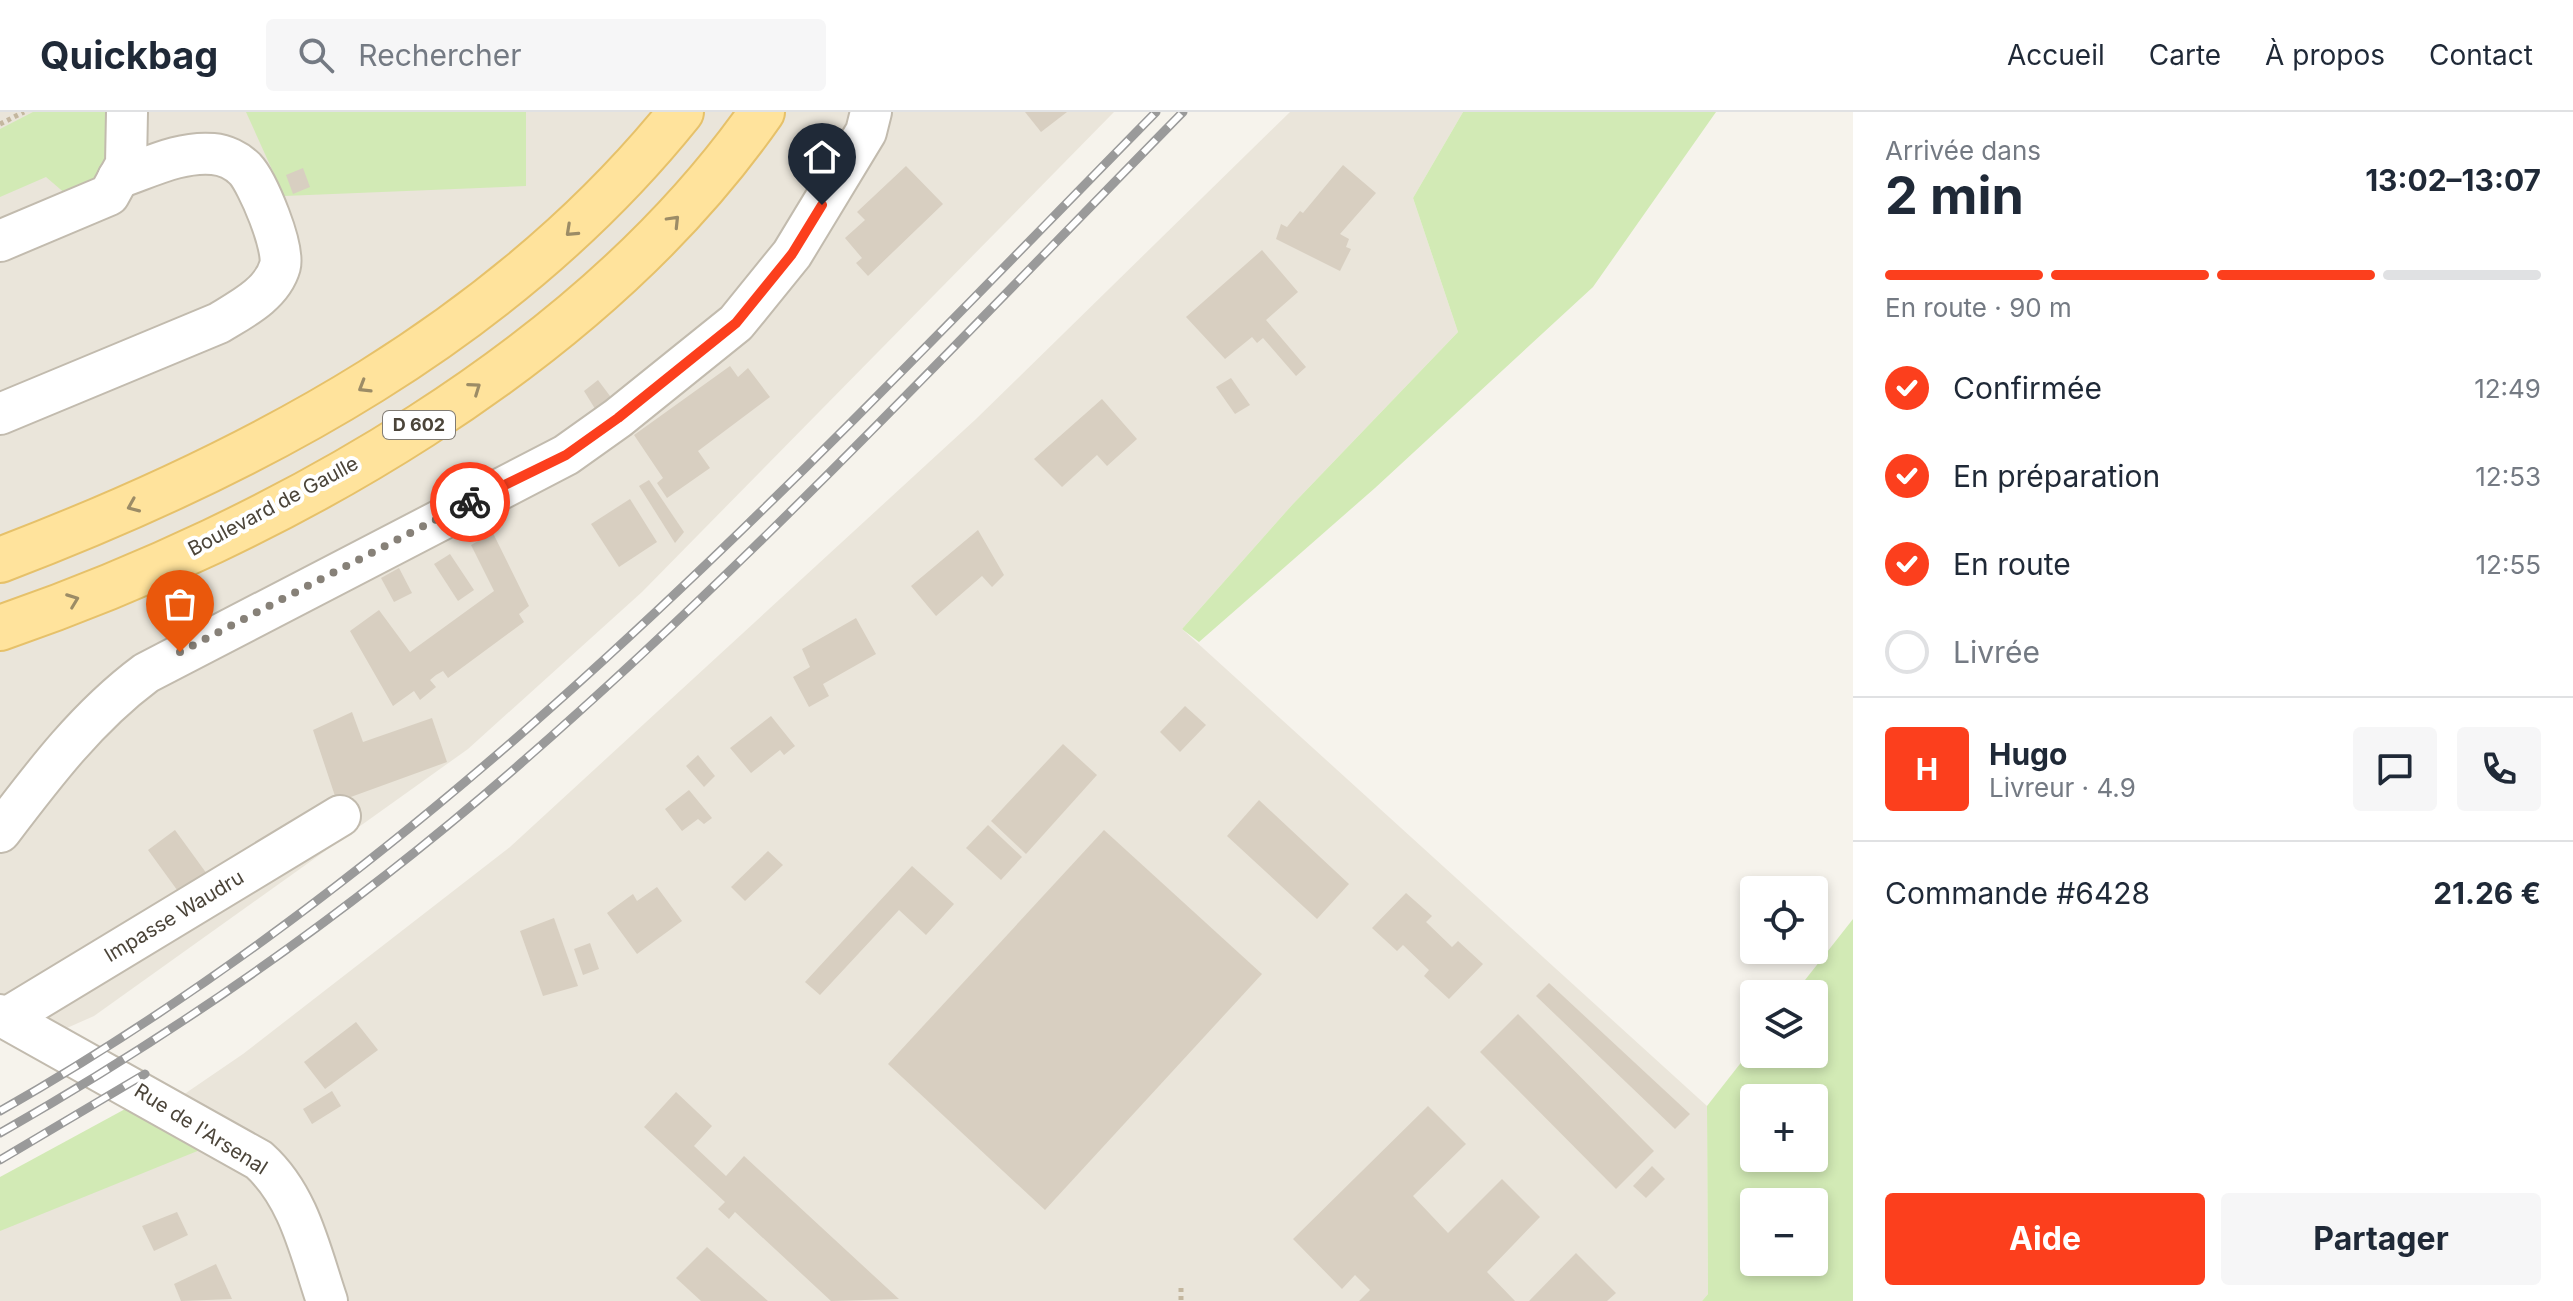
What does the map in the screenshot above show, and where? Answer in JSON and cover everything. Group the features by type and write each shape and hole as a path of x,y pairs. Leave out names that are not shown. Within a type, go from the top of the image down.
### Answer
{"main road":[{"path":"0,560 178,488 368,385 530,269 586,217 681,112"},
{"name":"Boulevard de Gaulle","path":"0,628 98,591 223,534 330,480 438,413 527,350 604,288 674,222 762,112"}],"street":[{"path":"0,241 109,195 126,164 127,112"},
{"path":"0,832 69,743 119,693 146,673 566,455 698,355 736,323 792,254 866,132 871,112"},
{"path":"0,414 219,323 250,304 271,284 281,265 282,247 248,172 234,160 214,154 185,155 118,178"},
{"name":"Impasse Waudru","path":"3,1006 340,816"},
{"name":"Rue de l'Arsenal","path":"3,1006 259,1160 274,1174 290,1199 327,1301"}],"path":[{"path":"0,124 24,112"},
{"path":"1181,1288 1181,1301"}],"shaded area":[{"path":"0,112 1114,112 642,592 468,749 94,1016 33,1043 0,1037"},
{"path":"1290,112 1463,112 1413,198 1458,332 1292,505 1182,629 1707,1106 1708,1294 1702,1301 0,1301 0,1220 243,1054 510,847 976,419"}],"green space":[{"path":"33,112 111,112 105,171 90,186 67,195 46,177 0,197 0,129"},
{"path":"246,112 526,112 526,186 284,196"},
{"path":"1463,112 1716,112 1593,287 1375,488 1199,642 1182,629 1292,505 1458,332 1413,198"},
{"path":"1853,919 1853,1301 1702,1301 1708,1294 1707,1106 1740,1064 1740,1068 1828,1068 1828,980 1805,980 1818,964 1828,964 1828,951"},
{"path":"127,1108 200,1150 0,1231 0,1177"}],"building":[{"path":"1025,112 1067,112 1041,132"},
{"path":"1343,165 1376,193 1340,234 1349,239 1346,247 1351,249 1340,271 1276,239 1281,224 1287,227 1300,211 1303,213"},
{"path":"906,166 943,204 868,276 856,263 862,258 845,238 865,220 857,212"},
{"path":"303,168 310,187 293,194 286,175"},
{"path":"1262,250 1298,292 1266,320 1306,367 1296,376 1263,338 1257,343 1252,337 1225,359 1186,317"},
{"path":"730,366 738,377 748,368 770,397 698,451 710,468 667,498 657,483 663,478 634,435"},
{"path":"1231,378 1250,405 1235,414 1216,387"},
{"path":"598,380 613,400 597,412 584,391"},
{"path":"1102,399 1137,439 1107,466 1097,455 1062,487 1034,459"},
{"path":"649,480 684,532 675,543 639,486"},
{"path":"630,499 657,542 619,567 591,524"},
{"path":"978,530 1004,575 992,587 982,576 936,616 911,586"},
{"path":"493,533 529,606 519,614 524,622 448,678 443,671 436,675 430,680 436,687 420,700 414,691 393,706 350,631 379,610 410,652 494,591 471,545"},
{"path":"450,554 474,590 458,601 434,564"},
{"path":"399,568 412,593 394,602 381,578"},
{"path":"856,618 876,654 823,684 829,696 809,707 793,677 810,667 802,649"},
{"path":"1185,706 1206,725 1180,752 1160,732"},
{"path":"352,712 363,742 432,718 447,762 337,802 313,730"},
{"path":"771,716 795,746 784,755 780,750 751,773 730,748"},
{"path":"1063,744 1097,775 1026,854 991,821"},
{"path":"698,755 715,776 704,787 686,766"},
{"path":"689,790 712,818 704,824 698,819 682,831 665,809"},
{"path":"1259,800 1349,884 1317,919 1227,836"},
{"path":"988,825 1022,857 1001,880 966,848"},
{"path":"175,830 207,874 180,894 148,850"},
{"path":"1104,830 1262,974 1045,1210 888,1064"},
{"path":"768,851 783,865 745,901 731,887"},
{"path":"912,866 954,904 926,935 899,910 820,995 805,982"},
{"path":"657,887 682,921 637,954 607,913 633,894 637,901"},
{"path":"1406,893 1432,916 1426,922 1452,947 1458,941 1483,964 1449,999 1424,976 1429,970 1403,945 1397,951 1372,928"},
{"path":"554,918 578,986 543,996 520,931"},
{"path":"590,943 599,969 583,975 574,949"},
{"path":"1549,983 1690,1114 1675,1129 1536,996"},
{"path":"1518,1014 1654,1151 1616,1189 1480,1052"},
{"path":"356,1022 378,1050 325,1089 304,1062"},
{"path":"332,1091 341,1106 312,1124 303,1109"},
{"path":"676,1092 712,1126 694,1146 726,1176 744,1156 899,1299 831,1301 735,1212 729,1219 718,1209 725,1202 644,1127"},
{"path":"1428,1106 1466,1144 1413,1196 1448,1233 1502,1179 1540,1217 1487,1272 1515,1301 1359,1301 1370,1290 1355,1275 1342,1289 1293,1239"},
{"path":"1652,1166 1665,1179 1646,1198 1633,1186"},
{"path":"177,1212 188,1235 154,1251 142,1226"},
{"path":"707,1247 768,1301 701,1301 676,1278"},
{"path":"1576,1253 1616,1293 1607,1301 1529,1301"},
{"path":"216,1264 232,1299 181,1301 174,1284"}],"railway":[{"path":"0,1111 164,1010 320,899 469,779 612,652 751,521 1156,112"},
{"path":"0,1133 137,1051 269,962 397,866 520,764 692,607 775,526 940,362 1183,112"},
{"path":"0,1160 145,1074"}],"way so far":[{"path":"180,652 470,502"}],"route":[{"path":"470,502 566,455 618,418 736,323 792,254 822,205"}]}
